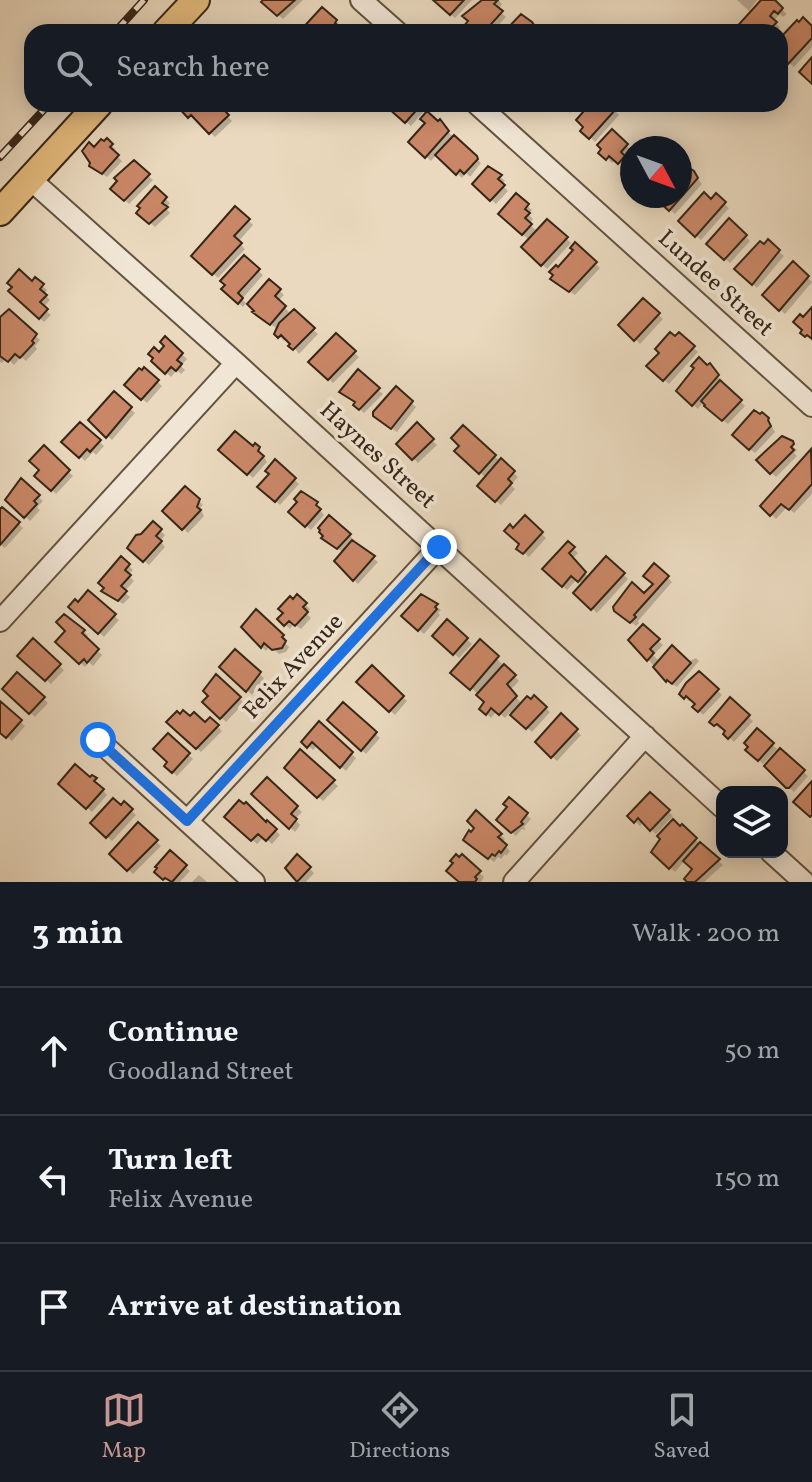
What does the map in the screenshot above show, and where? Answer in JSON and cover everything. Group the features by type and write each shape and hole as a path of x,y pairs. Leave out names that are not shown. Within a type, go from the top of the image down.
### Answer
{"main road":[{"path":"174,24 196,0"},
{"path":"0,212 92,112"}],"street":[{"path":"361,0 388,24"},
{"name":"Lundee Street","path":"486,112 812,406"},
{"name":"Haynes Street","path":"30,179 716,801"},
{"path":"0,621 236,363"},
{"name":"Felix Avenue","path":"187,821 439,547"},
{"path":"514,882 645,736"},
{"path":"98,740 254,882"},
{"path":"778,858 804,882"}],"building":[{"path":"295,0 277,16 261,2"},
{"path":"433,0 464,0 450,15"},
{"path":"482,0 498,0 494,4 503,11 491,24 466,24 468,21 462,16"},
{"path":"761,0 775,0 783,8 778,14 774,11 770,16 777,22 775,24 739,24"},
{"path":"322,7 337,20 336,24 306,24"},
{"path":"521,14 533,24 512,24"},
{"path":"803,17 812,26 812,38 788,64 788,30 797,20 799,22"},
{"path":"812,57 812,84 799,72"},
{"path":"182,112 226,112 229,115 209,134 191,115 188,118"},
{"path":"393,112 415,112 405,123"},
{"path":"428,112 438,121 440,119 449,131 425,158 408,142 425,123 420,119"},
{"path":"583,112 613,112 589,139 580,131 583,127 576,120"},
{"path":"612,129 620,136 620,162 618,164 609,156 606,160 598,153 601,149 597,145"},
{"path":"454,135 478,159 464,174 460,170 456,175 435,155"},
{"path":"107,138 113,144 110,147 119,155 102,174 89,166 82,151 89,142 94,147 101,139 104,141"},
{"path":"134,160 150,174 124,201 110,189 117,181 114,178"},
{"path":"488,166 502,175 498,179 505,185 490,201 472,184"},
{"path":"692,170 694,171 698,178 692,185"},
{"path":"155,186 167,197 162,203 168,207 149,224 136,213 140,208 137,206"},
{"path":"704,192 711,199 716,193 726,202 695,237 678,221"},
{"path":"516,193 529,204 525,209 530,213 525,218 532,224 522,235 498,214"},
{"path":"235,206 250,219 234,236 242,243 212,275 191,256"},
{"path":"729,218 747,235 724,260 706,244"},
{"path":"547,219 568,237 541,266 521,247"},
{"path":"768,239 780,250 752,285 734,269 760,241 764,244"},
{"path":"575,242 597,262 569,292 550,279 553,275 549,272 573,250 570,248"},
{"path":"244,255 260,269 238,293 243,298 238,304 221,289 225,285 220,281"},
{"path":"793,261 809,276 779,311 762,295"},
{"path":"19,269 32,281 35,277 44,284 40,289 47,295 40,302 48,309 39,319 8,291 12,287 7,283"},
{"path":"269,279 281,289 275,296 286,306 270,325 252,312 247,304"},
{"path":"643,298 660,313 634,341 618,325"},
{"path":"812,307 812,339 800,333 802,330 793,322"},
{"path":"9,309 37,334 32,341 34,343 20,358 15,354 8,362 0,356 0,317"},
{"path":"294,309 315,328 293,350 281,335 278,338 274,334 279,323"},
{"path":"670,332 675,336 679,332 695,346 663,381 646,366 659,353 655,349"},
{"path":"336,333 356,351 328,380 308,362"},
{"path":"165,336 183,353 177,360 182,364 176,371 171,367 165,374 148,354 154,347 159,352 164,346 160,342"},
{"path":"699,357 707,365 710,363 719,375 692,406 676,391"},
{"path":"144,367 159,380 141,400 124,385 139,368 142,370"},
{"path":"358,369 380,388 359,410 353,405 355,402 339,392"},
{"path":"720,380 742,400 722,421 701,401"},
{"path":"396,386 413,401 391,429 373,416 373,412"},
{"path":"114,391 132,407 106,438 88,420"},
{"path":"754,410 769,418 771,426 749,450 732,435"},
{"path":"80,422 101,440 79,458 61,442"},
{"path":"417,422 434,439 412,460 396,444"},
{"path":"463,425 496,455 479,474 454,451 459,446 451,438"},
{"path":"235,431 253,446 255,443 260,447 258,451 264,456 247,475 218,450"},
{"path":"782,436 793,441 791,447 794,450 770,474 756,460"},
{"path":"44,445 70,470 51,491 34,476 39,470 29,461"},
{"path":"811,449 812,484 789,510 781,504 770,516 760,506"},
{"path":"501,458 515,471 508,479 512,483 495,502 477,486"},
{"path":"275,459 296,478 275,502 257,487 269,474 265,471"},
{"path":"21,478 40,495 34,501 37,504 24,518 5,500"},
{"path":"185,486 200,499 197,507 201,510 182,530 162,511"},
{"path":"301,491 318,502 316,505 321,509 305,527 288,512"},
{"path":"2,507 20,522 0,545 0,509"},
{"path":"329,515 351,534 337,549 321,538 323,536 318,528"},
{"path":"525,515 543,532 523,554 516,549 519,544 504,531 510,524 513,528"},
{"path":"153,521 162,529 156,536 162,541 143,562 127,548 136,535 141,534"},
{"path":"352,540 375,556 353,581 334,561"},
{"path":"568,541 575,547 569,553 586,572 578,582 571,576 562,587 542,569"},
{"path":"121,556 130,564 125,570 131,575 121,586 127,591 118,601 101,591 104,588 98,583"},
{"path":"606,556 625,573 591,610 573,593"},
{"path":"654,563 669,576 630,623 613,607 632,582 644,593 653,584 643,576"},
{"path":"88,590 116,614 98,634 68,607 75,599 78,602"},
{"path":"297,594 307,603 303,607 308,612 295,626 289,621 284,626 277,619 283,613 278,609 290,596 293,599"},
{"path":"421,594 438,604 418,631 401,616"},
{"path":"256,609 284,635 282,637 286,641 282,648 272,650 264,643 261,648 241,627"},
{"path":"64,614 85,630 82,633 99,649 87,663 84,659 79,664 55,642 65,631 56,622"},
{"path":"447,619 468,638 453,655 432,636"},
{"path":"643,624 660,639 650,649 654,653 647,661 628,640"},
{"path":"33,638 61,664 45,681 17,656"},
{"path":"480,639 499,656 470,690 450,673"},
{"path":"672,645 691,663 672,684 666,682 653,667"},
{"path":"235,649 261,672 246,692 219,667"},
{"path":"504,664 516,675 507,684 517,696 499,715 491,708 486,715 479,709 484,702 476,695"},
{"path":"372,665 404,696 389,712 356,682"},
{"path":"699,671 719,689 698,712 692,707 695,704 679,694"},
{"path":"17,672 45,697 29,714 2,689"},
{"path":"216,674 241,697 220,719 202,702 208,696 203,691"},
{"path":"534,695 547,707 526,729 510,715 527,696 531,699"},
{"path":"730,697 750,715 728,739 723,734 725,731 709,722"},
{"path":"0,701 22,720 6,738 0,733"},
{"path":"343,702 377,732 361,751 327,720"},
{"path":"183,710 190,716 194,712 205,722 210,717 219,725 196,749 166,722 177,711 180,714"},
{"path":"561,713 578,729 551,758 535,742"},
{"path":"319,721 353,752 340,768 312,742 307,748 301,742"},
{"path":"757,728 774,743 758,761 745,750 748,747 744,743"},
{"path":"168,733 190,753 172,773 164,766 167,762 153,749"},
{"path":"780,748 805,770 788,788 764,766"},
{"path":"300,749 335,780 317,798 284,768"},
{"path":"75,764 90,777 97,778 94,781 104,789 86,809 58,784"},
{"path":"267,777 298,806 291,814 297,819 289,829 251,794"},
{"path":"812,781 812,815 810,817 793,802"},
{"path":"650,792 670,810 650,831 638,818 634,823 627,816"},
{"path":"509,797 528,813 521,822 523,824 511,833 496,820 507,807 503,804"},
{"path":"113,798 121,805 124,801 133,809 106,838 90,823"},
{"path":"239,800 244,804 246,802 277,829 266,841 258,834 251,841 224,817"},
{"path":"476,810 502,834 498,837 507,845 501,853 492,854 488,859 463,840 474,828 467,821"},
{"path":"673,819 697,838 669,869 651,852 660,839 657,836"},
{"path":"138,822 158,840 127,871 109,854"},
{"path":"700,842 720,859 695,882 684,879 692,869 683,861"},
{"path":"170,850 187,865 172,882 163,880 154,872"},
{"path":"297,854 311,867 297,882 285,868"},
{"path":"456,854 459,857 462,854 481,871 475,882 459,882 446,871"}],"railway":[{"path":"122,24 144,0"},
{"path":"0,157 42,112"}],"route":[{"path":"98,740 187,821 439,547"}]}
